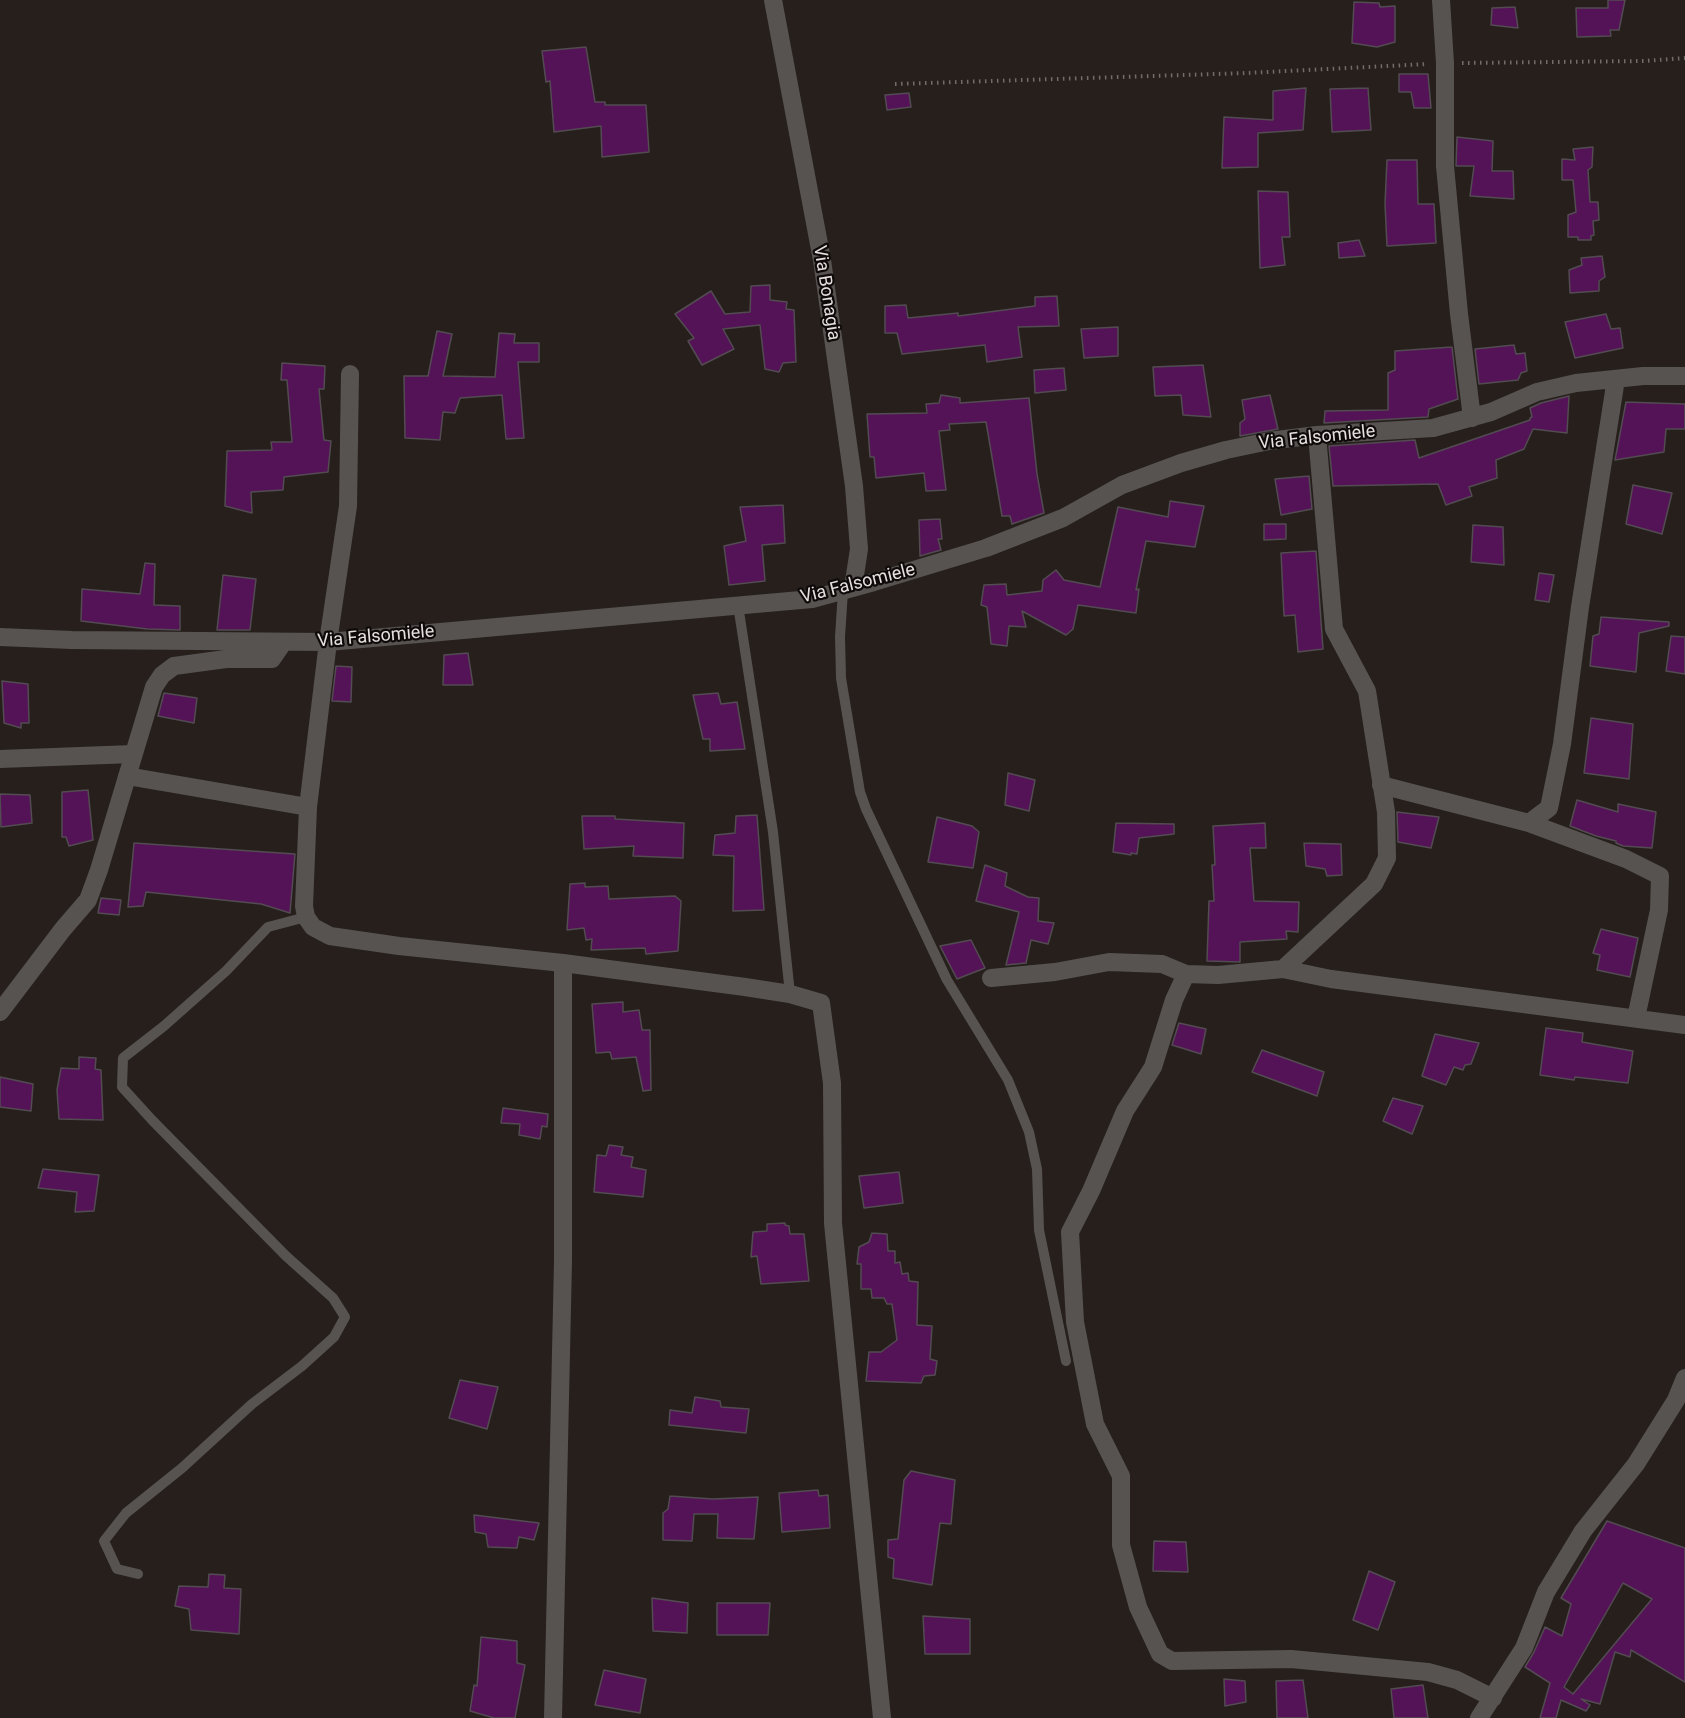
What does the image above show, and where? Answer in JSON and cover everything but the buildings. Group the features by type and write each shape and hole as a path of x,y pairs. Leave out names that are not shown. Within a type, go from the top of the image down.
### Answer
{"street":[{"name":"Via Bonagia","path":"774,0 822,260 854,486 859,549 848,590"},
{"path":"1441,0 1445,63 1445,166 1459,314 1473,418"},
{"path":"350,374 348,506 328,642 308,807 304,906 306,917 313,927 330,936 399,946 563,963 790,994 821,1003 832,1083 833,1223 882,1718"},
{"name":"Via Falsomiele","path":"0,637 72,640 328,642 812,599 986,548 1063,518 1122,485 1181,463 1269,441 1317,435 1433,428 1473,418 1537,392 1576,383 1616,378 1685,376"},
{"path":"1529,823 1549,808 1562,744 1580,607 1616,378"},
{"path":"1283,969 1374,884 1387,858 1386,812 1367,691 1334,629 1317,435"},
{"path":"0,1012 88,900 154,687 162,675 174,666 226,659 272,659 283,643"},
{"path":"0,759 133,754"},
{"path":"127,776 308,807"},
{"path":"1381,785 1529,823 1626,859 1660,876 1659,910 1636,1018"},
{"path":"991,978 1054,972 1109,962 1162,964 1186,974 1218,975 1283,969 1342,980 1685,1025"},
{"path":"553,1718 563,1261 563,963"},
{"path":"1186,974 1174,1000 1153,1067 1125,1111 1091,1191 1070,1232 1075,1322 1095,1424 1121,1476 1121,1545 1138,1607 1160,1654 1172,1661 1291,1659 1428,1672 1457,1680 1493,1698"},
{"path":"1479,1718 1524,1648 1552,1582 1583,1531 1636,1464 1676,1400 1685,1378"}],"lane":[{"path":"848,590 840,638 841,678 860,792 947,980 1008,1080 1029,1132 1037,1169 1039,1230 1066,1361"},
{"path":"738,605 773,832 790,994"},
{"path":"138,1574 117,1569 104,1540 126,1513 182,1468 252,1404 302,1366 334,1336 345,1317 333,1298 286,1256 122,1087 123,1058 165,1026 226,971 268,927 306,917"}],"path":[{"path":"895,84 1248,74 1445,63 1644,61 1685,58"}]}
